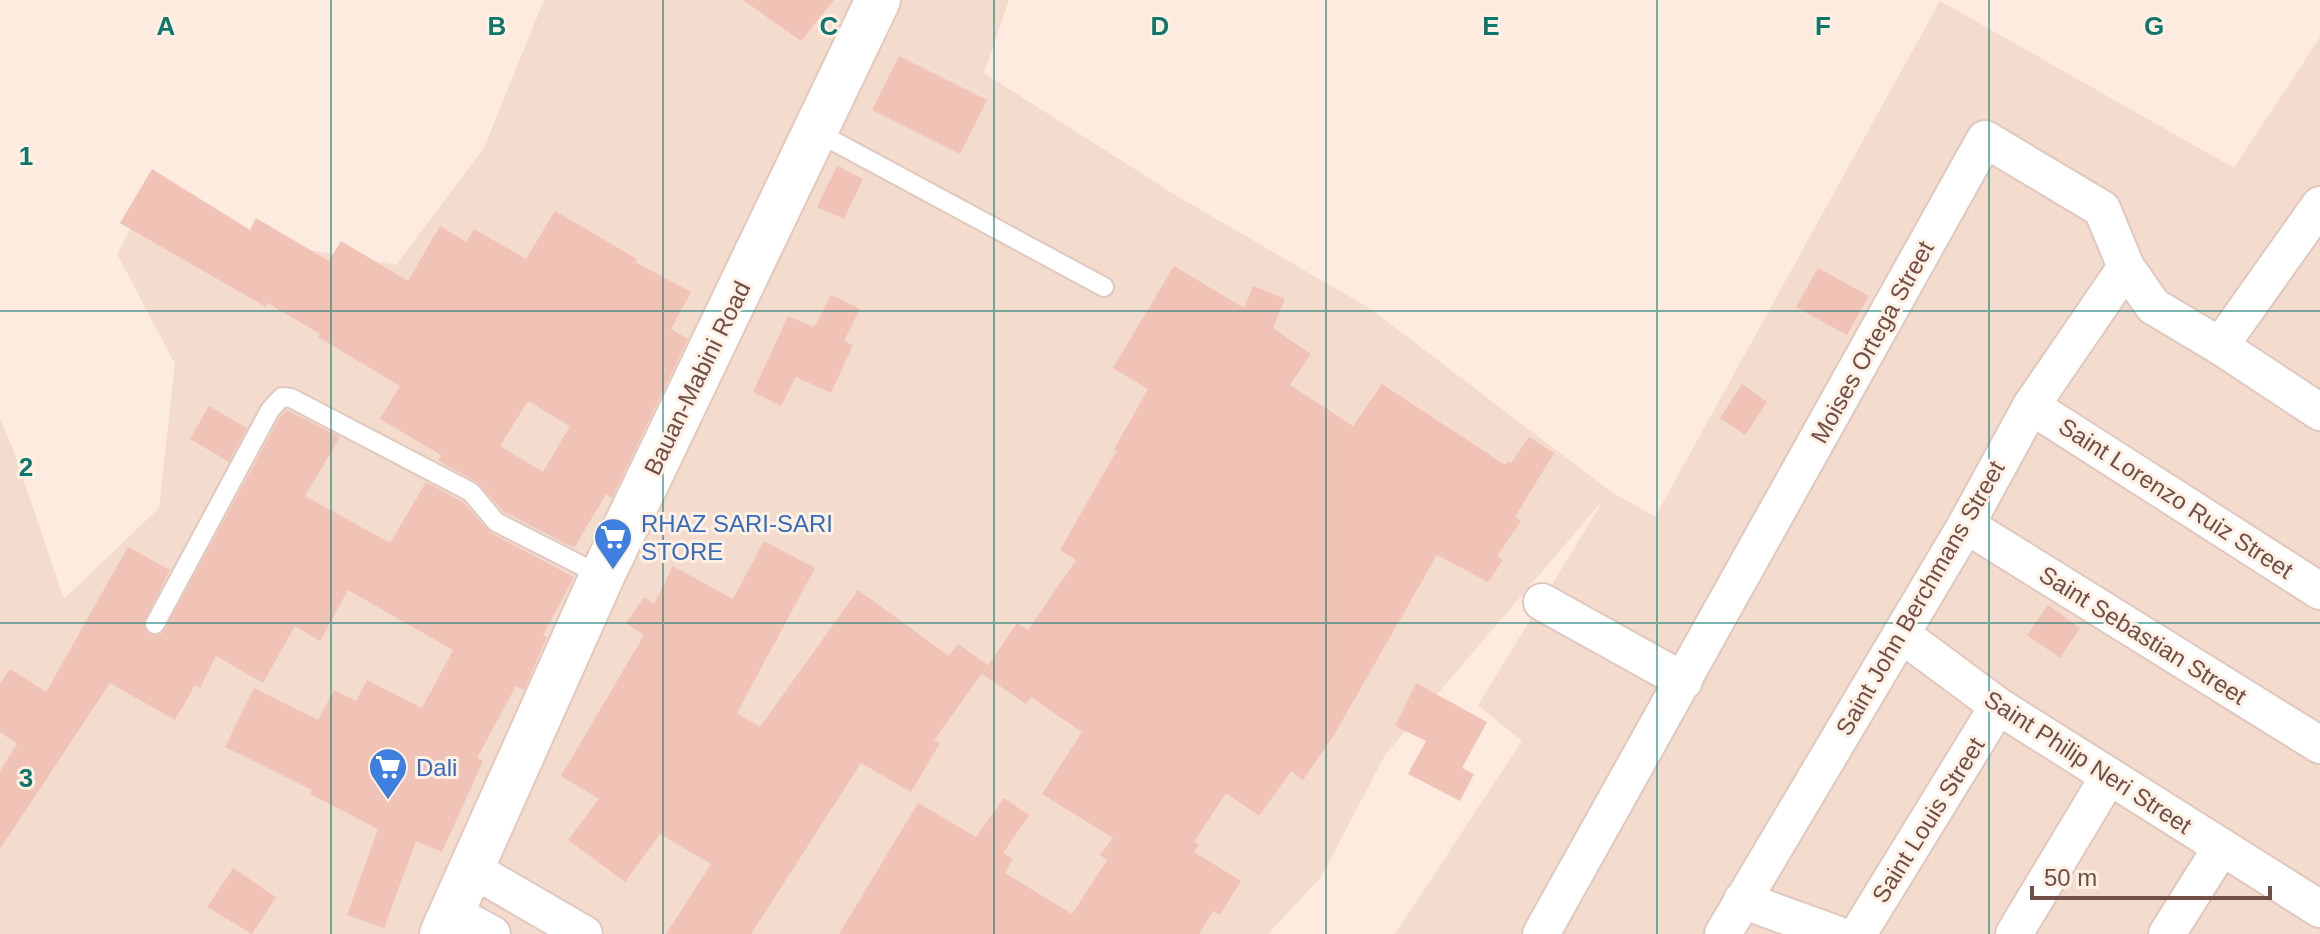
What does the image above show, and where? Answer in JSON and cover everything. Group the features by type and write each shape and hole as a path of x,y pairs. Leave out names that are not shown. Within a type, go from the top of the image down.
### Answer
{"main road":[{"name":"Bauan-Mabini Road","path":"448,924 602,576 878,0"}],"street":[{"name":"Moises Ortega Street","path":"1541,934 1985,139 2102,209 2126,267 2153,306 2320,412"},
{"path":"2220,346 2320,205"},
{"name":"Saint John Berchmans Street","path":"1723,934 1966,525 2031,406 2126,267"},
{"name":"Saint Lorenzo Ruiz Street","path":"2031,406 2320,591"},
{"name":"Saint Sebastian Street","path":"1966,525 2320,745"},
{"path":"1542,602 1684,681"},
{"name":"Saint Philip Neri Street","path":"1901,634 1998,706 2320,909"},
{"name":"Saint Louis Street","path":"1858,934 1998,706"},
{"path":"2014,934 2109,776"},
{"path":"2167,934 2221,848"},
{"path":"472,869 584,934"},
{"path":"1742,900 1836,934"},
{"path":"448,924 492,934"}],"lane":[{"path":"815,131 1104,287"},
{"path":"155,624 270,410 282,397 291,398 471,492 496,522 602,576"}],"shaded area":[{"path":"544,0 1009,0 984,73 1177,196 1369,308 1610,491 1655,517 1940,1 2234,168 2320,37 2320,934 1395,934 1522,741 1478,705 1605,498 1385,755 1321,877 1268,934 0,934 0,419 64,599 159,508 175,364 117,254 148,194 280,245 396,265 484,148"}],"building":[{"path":"743,0 834,0 801,41"},
{"path":"899,56 987,100 960,154 872,110"},
{"path":"837,166 863,179 844,219 817,207"},
{"path":"152,169 250,230 256,218 329,261 341,241 408,281 440,226 466,242 474,229 526,259 555,211 637,259 635,262 691,292 671,329 688,339 612,498 606,494 574,548 504,512 477,482 438,461 441,455 380,419 400,386 268,303 266,307 120,223","holes":["528,401 570,426 543,472 500,446"]},
{"path":"1174,266 1244,308 1253,286 1285,299 1273,328 1311,354 1290,385 1353,426 1382,384 1505,465 1508,461 1511,463 1529,437 1554,453 1515,517 1521,521 1497,556 1503,560 1488,582 1437,555 1334,735 1303,780 1291,771 1259,816 1226,793 1194,842 1199,845 1194,852 1241,881 1220,915 1213,911 1199,934 839,934 918,803 976,837 1004,798 1029,815 1003,853 1013,859 1005,873 1072,914 1107,860 1100,855 1113,838 1042,794 1082,732 1031,697 1026,704 982,674 1017,623 1028,630 1076,560 1060,550 1148,389 1113,368"},
{"path":"1818,268 1869,296 1847,335 1796,307"},
{"path":"831,295 860,309 844,341 853,345 831,393 796,377 781,406 753,392 788,316 814,327"},
{"path":"1742,384 1767,402 1745,435 1720,418"},
{"path":"209,406 247,428 229,462 190,439"},
{"path":"287,410 340,437 305,496 390,543 426,482 463,502 491,533 574,577 543,635 547,637 524,690 516,686 477,758 483,761 442,852 416,841 384,928 347,915 378,829 310,794 312,790 225,747 254,688 318,720 334,690 356,701 367,680 422,708 453,650 348,590 320,641 295,626 263,683 216,656 200,688 195,685 175,720 110,683 0,849 0,771 17,744 0,732 0,684 10,669 46,692 128,547 170,570 143,624 149,634 162,634 280,417"},
{"path":"764,541 815,568 737,713 760,727 858,590 949,656 958,644 988,665 934,740 940,743 911,792 861,763 751,934 666,934 711,864 660,834 625,882 568,840 599,799 561,776 644,635 626,623 644,597 654,604 673,566 733,599"},
{"path":"2048,605 2080,628 2060,658 2027,635"},
{"path":"1416,683 1487,722 1462,768 1474,774 1460,801 1408,774 1426,741 1395,726"},
{"path":"233,868 276,897 252,934 207,907"}],"place":[{"name":"RHAZ SARI-SARI STORE","path":"613,571"},
{"name":"Dali","path":"388,801"}]}
